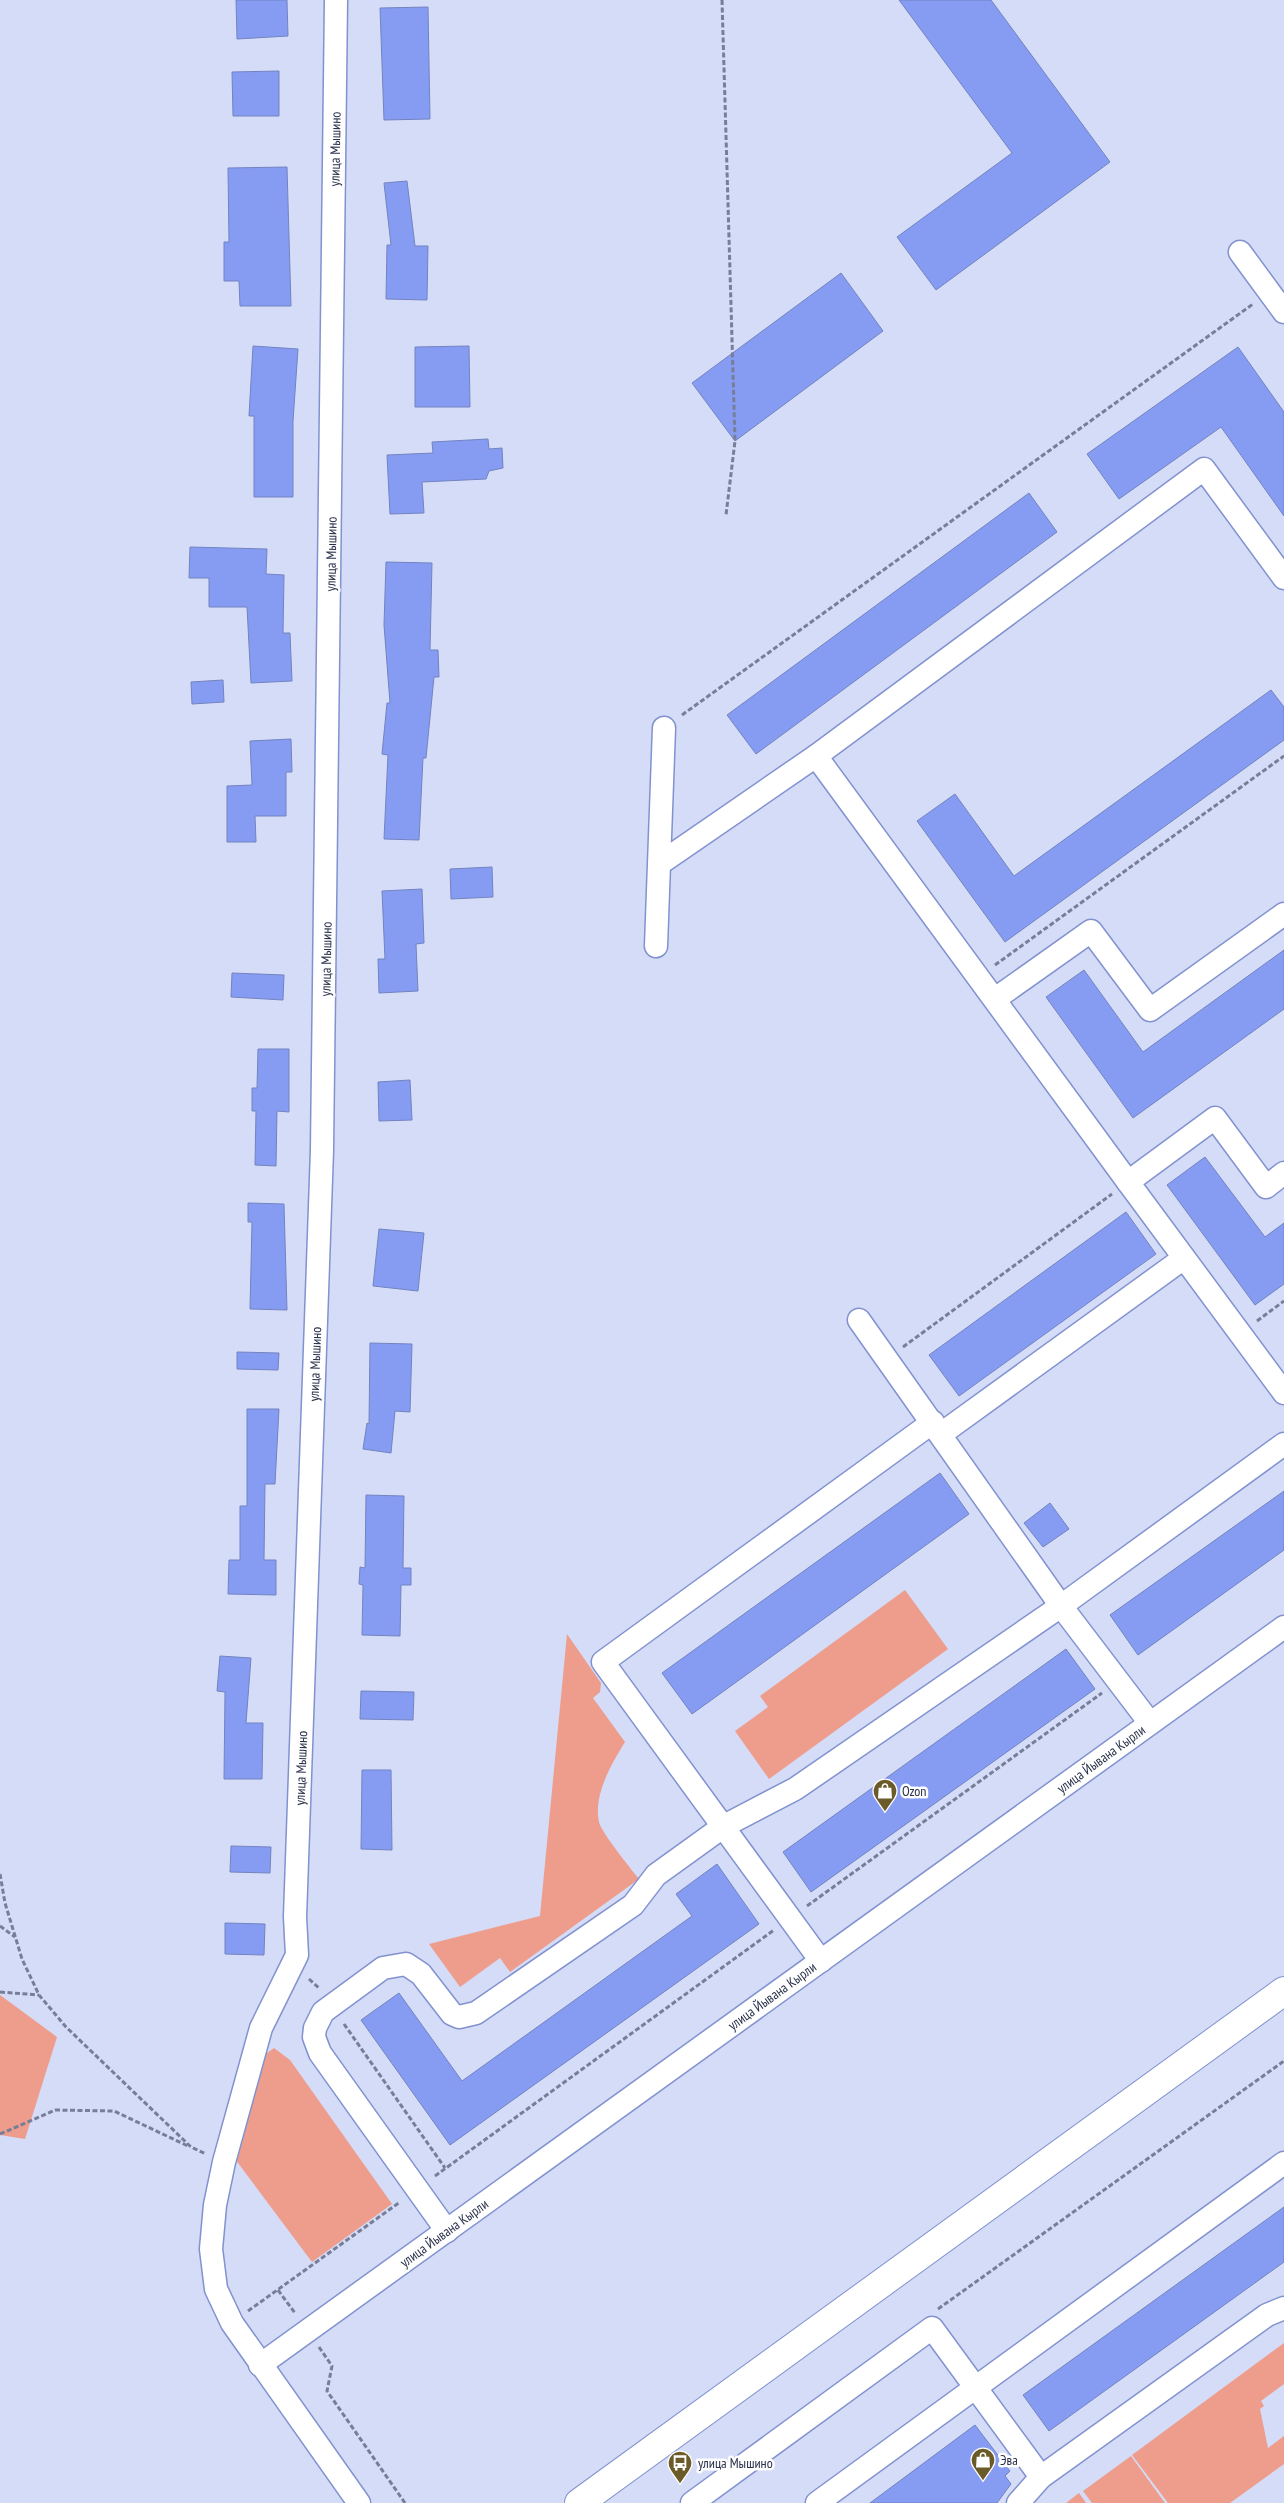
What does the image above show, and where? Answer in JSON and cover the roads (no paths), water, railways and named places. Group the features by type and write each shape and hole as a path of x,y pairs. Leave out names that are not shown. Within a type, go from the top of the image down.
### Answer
{"main road":[{"path":"579,2503 1284,1991"}],"street":[{"name":"улица Мышино","path":"336,0 322,1140 295,1917 297,1955 261,2028 224,2162 215,2205 211,2249 216,2290 232,2323 359,2503"},
{"path":"1240,252 1284,312"},
{"path":"666,860 816,756 1204,469 1284,578"},
{"path":"656,946 664,728"},
{"path":"816,756 1284,1393"},
{"path":"994,999 1091,931 1150,1010 1284,914"},
{"path":"1128,1182 1215,1118 1266,1187 1284,1174"},
{"path":"821,1961 603,1662 1184,1258"},
{"path":"859,1320 1061,1606 1150,1724"},
{"path":"447,2231 316,2046 314,2037 318,2020 331,2005 383,1968 406,1964 421,1974 452,2014 459,2017 476,2013 633,1905 656,1875 724,1826 795,1789 1061,1606 1284,1444"},
{"name":"улица Йывана Кырли","path":"260,2365 1284,1627"},
{"path":"816,2503 1284,2163"},
{"path":"1018,2503 1041,2477 1267,2315 1284,2308"},
{"path":"692,2503 932,2328 1041,2477"}],"place":[{"name":"Ozon","path":"885,1812"},
{"name":"Эва","path":"983,2481"},
{"name":"улица Мышино","path":"680,2484"}]}
